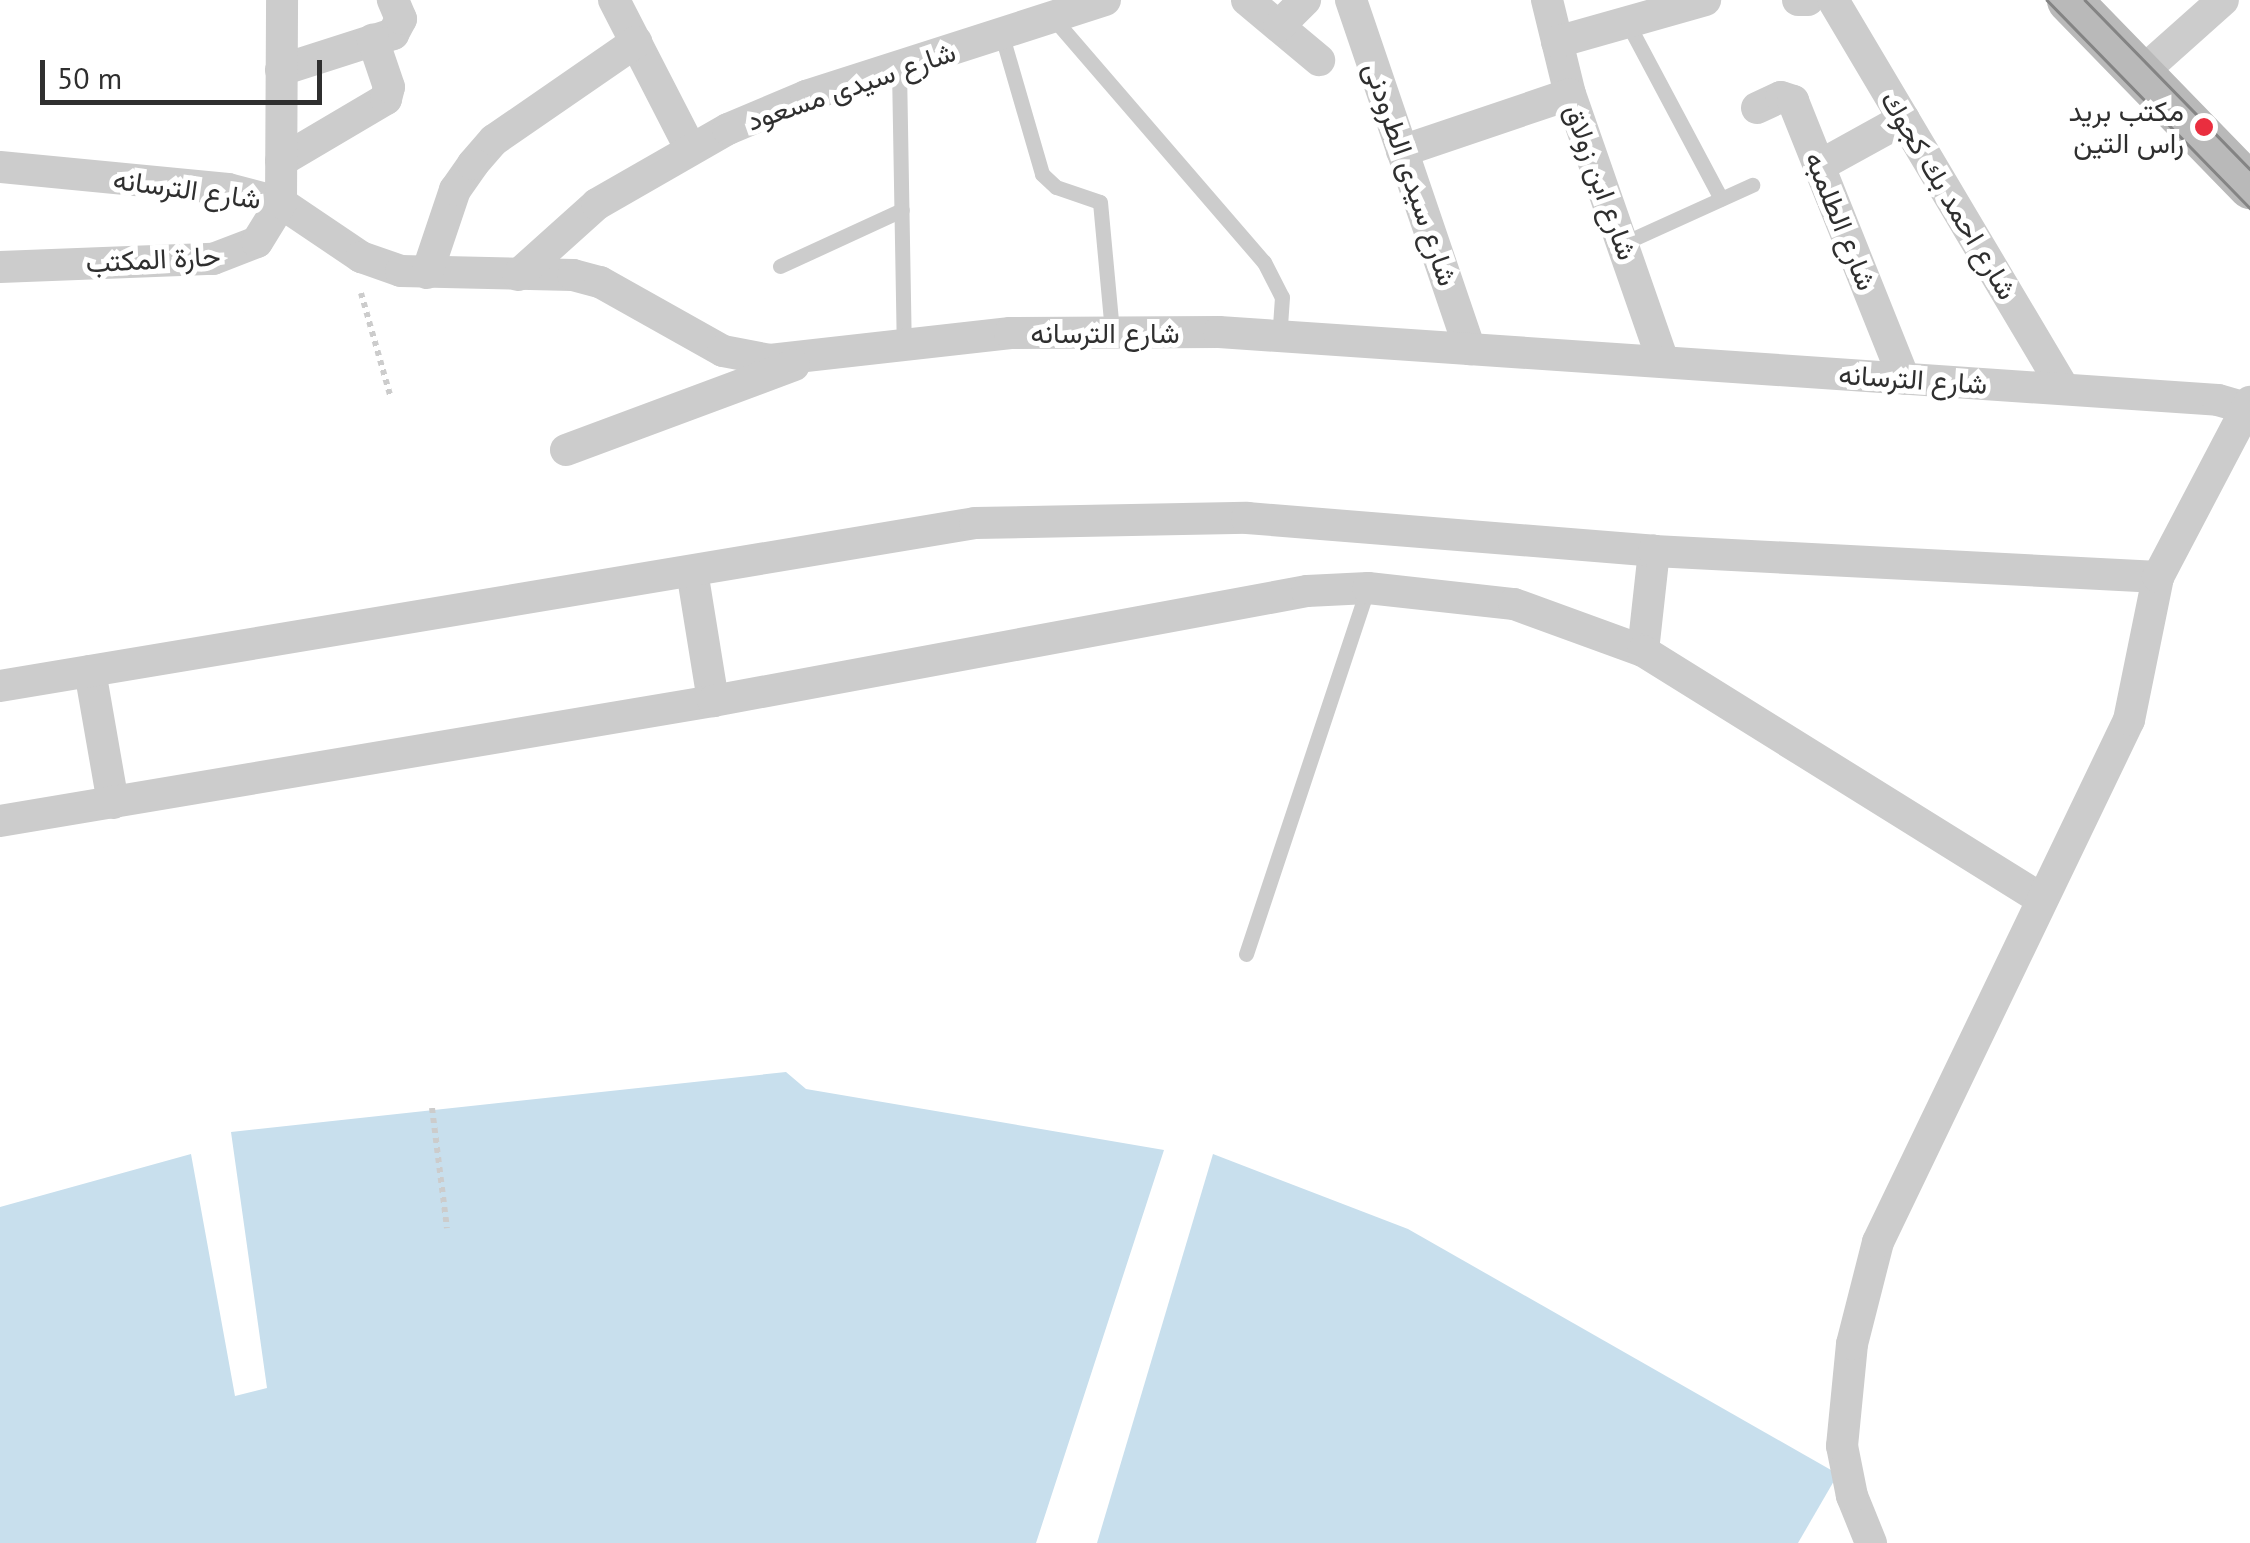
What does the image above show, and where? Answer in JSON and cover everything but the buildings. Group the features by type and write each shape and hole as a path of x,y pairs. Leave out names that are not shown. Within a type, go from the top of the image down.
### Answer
{"main road":[{"path":"2070,0 2250,186"}],"street":[{"path":"281,203 282,0"},
{"path":"281,70 400,28 393,0"},
{"path":"614,0 690,148"},
{"path":"1247,0 1319,60"},
{"path":"1279,26 1305,0"},
{"name":"شارع سيدى الطرودنى","path":"1352,0 1470,349"},
{"name":"شارع ابن زولاق","path":"1547,0 1570,94 1663,361"},
{"path":"1557,42 1705,0"},
{"path":"1798,0 1808,0"},
{"name":"شارع احمد بك كجوك","path":"1834,0 2064,389"},
{"path":"2140,74 2223,0"},
{"name":"شارع سيدى مسعود","path":"518,275 596,204 690,148 806,96 1002,36 1100,1"},
{"path":"281,161 386,99 389,88 373,40"},
{"path":"427,273 455,190 484,152 636,42"},
{"path":"1402,150 1570,94"},
{"name":"شارع الطلمبه","path":"1756,108 1790,99 1904,379"},
{"path":"1819,166 1904,119"},
{"name":"شارع الترسانه","path":"0,167 228,189 281,203 348,249 401,271 573,275 600,282 723,351 770,360 1010,333 1279,336 2064,389 2249,406"},
{"name":"حارة المكتب","path":"0,267 236,254 257,242 281,203"},
{"path":"566,450 817,356"},
{"path":"1871,1543 1852,1496 1842,1446 1862,1292 1899,1194 2130,720 2158,577 2249,406"},
{"path":"0,686 975,523 1111,516 1384,525 1654,551 2158,577"},
{"path":"1643,651 1654,551"},
{"path":"692,571 712,701"},
{"path":"0,820 712,701 1307,591 1368,588 1514,604 1643,651 2040,898"},
{"path":"90,671 113,802"}],"lane":[{"path":"1054,19 1276,279 1283,317 1279,336"},
{"path":"1627,22 1721,199"},
{"path":"1002,36 1042,174 1056,188 1100,202 1112,332"},
{"path":"899,69 904,346"},
{"path":"1624,243 1752,185"},
{"path":"780,266 902,210"},
{"path":"1246,954 1368,588"}],"path":[{"path":"348,249 391,398"},
{"path":"432,1108 447,1228"}],"water":[{"path":"786,1072 806,1089 1164,1150 1036,1543 0,1543 0,1207 191,1154 235,1396 267,1388 231,1132"},
{"path":"1213,1154 1408,1229 1838,1474 1798,1543 1097,1543"}],"tram line":[{"path":"2047,0 2250,208"},
{"path":"2085,0 2250,169"}],"place":[{"name":"مكتب بريد راس التين","path":"2204,127"}]}
